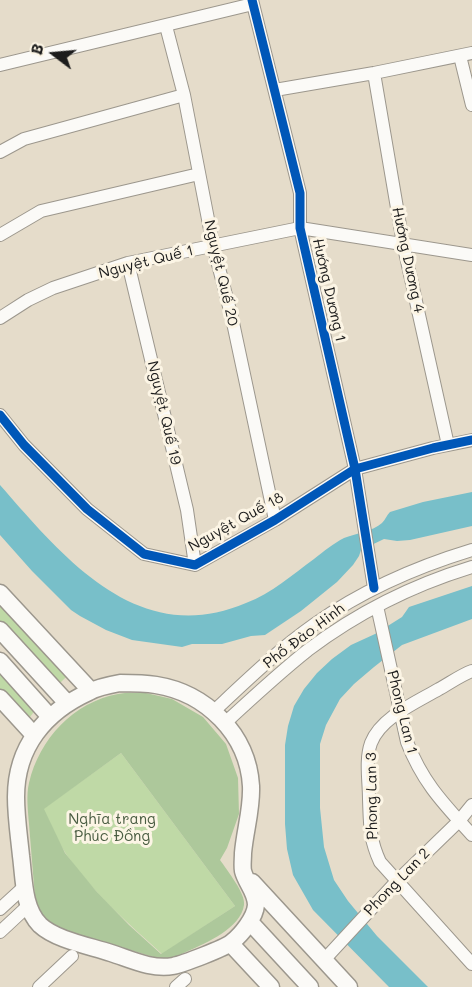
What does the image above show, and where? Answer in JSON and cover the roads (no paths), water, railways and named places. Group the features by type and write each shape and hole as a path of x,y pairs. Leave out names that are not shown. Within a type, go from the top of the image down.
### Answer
{"main road":[{"path":"0,593 91,690"},
{"path":"0,630 67,703"},
{"path":"0,661 50,717"},
{"path":"140,682 158,685 192,697 220,717 242,747 251,784 251,804 243,853 244,874 251,887 256,906 250,922 231,944 181,964 150,965 60,937 45,929 33,915 24,887 16,796 17,780 26,750 34,735 67,703 91,690 120,683 140,682"},
{"path":"0,698 34,735"},
{"path":"244,874 349,987"},
{"path":"250,922 310,987"},
{"path":"231,944 271,987"}],"street":[{"path":"0,65 166,26 253,2"},
{"name":"Hướng Dương 1","path":"253,2 300,193 300,228 354,469 374,588"},
{"name":"Nguyệt Quế 20","path":"166,26 184,95 213,245 275,520"},
{"path":"275,90 466,54 472,105"},
{"name":"Hướng Dương 4","path":"374,73 403,243 448,445"},
{"path":"0,152 24,139 184,95"},
{"path":"0,235 40,211 199,174"},
{"name":"Nguyệt Quế 1","path":"0,318 28,300 53,288 128,263 300,228 472,255"},
{"name":"Nguyệt Quế 19","path":"128,263 187,510 195,565"},
{"name":"Nguyệt Quế 18","path":"0,415 24,445 87,509 144,554 195,565 275,520 354,469 472,440"},
{"name":"Phố Đào Hinh","path":"220,717 283,649 327,616 374,588 412,570 472,550"},
{"name":"Phố Đào Hinh","path":"220,717 335,631 377,606 419,586 472,567"},
{"path":"412,570 419,586"},
{"name":"Phong Lan 1","path":"377,606 407,742 415,763 442,803 472,835"},
{"path":"327,616 335,631"},
{"name":"Phong Lan 3","path":"472,671 400,711 379,730 371,742 368,758 370,827 373,846 380,862 472,964"},
{"name":"Phong Lan 2","path":"324,960 397,881 472,806"},
{"path":"0,909 24,887"},
{"path":"0,932 29,905"},
{"path":"39,987 72,956"}],"water":[{"path":"0,485 50,541 77,567 106,589 138,605 171,614 207,614 255,599 282,583 340,540 378,526 390,512 423,502 472,492 472,526 410,540 384,539 361,550 353,565 337,582 301,611 265,635 251,636 222,644 192,644 182,647 132,640 106,630 71,610 0,535"},
{"path":"472,586 472,619 402,645 374,667 340,699 326,725 320,744 320,808 324,847 334,880 377,936 428,987 389,987 313,910 293,875 287,849 285,824 285,745 288,726 294,706 304,689 332,659 351,645 375,634 402,617 409,607"}],"park label":[{"name":"Nghĩa trang Phúc Đồng","path":"112,828"}]}
